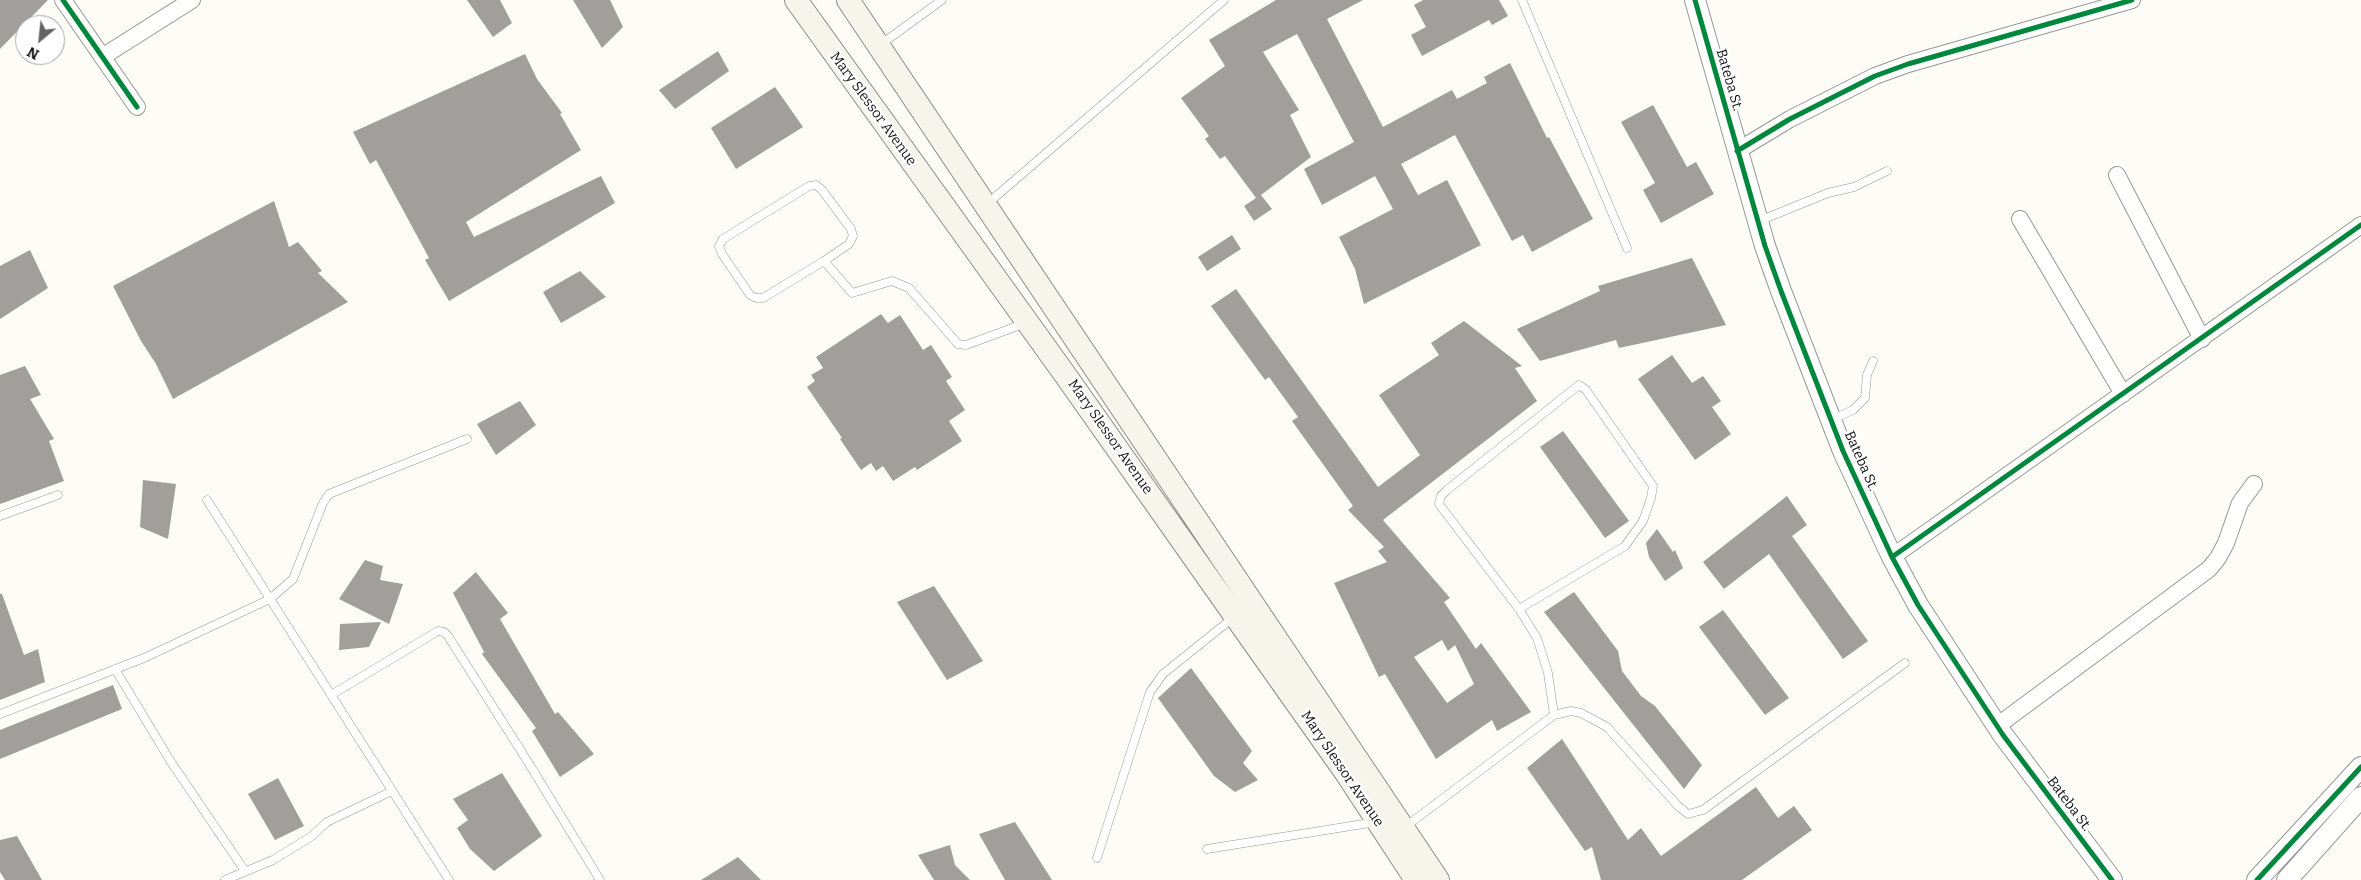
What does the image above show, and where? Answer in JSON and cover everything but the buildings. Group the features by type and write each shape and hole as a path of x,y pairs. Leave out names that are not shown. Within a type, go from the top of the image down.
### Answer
{"main road":[{"name":"Mary Slessor Avenue","path":"796,0 1028,322 1235,616 1416,880"},
{"name":"Mary Slessor Avenue","path":"848,0 1438,880"}],"street":[{"path":"63,0 137,107"},
{"path":"102,57 192,0"},
{"name":"Bateba St.","path":"1695,0 1737,151 1781,291 1843,451 1892,557 1918,605 1997,726 2112,880"},
{"path":"1737,151 1790,119 1875,76 1908,64 2132,0"},
{"path":"2117,175 2202,338"},
{"path":"2020,219 2123,394"},
{"path":"1892,557 2361,226"},
{"path":"1997,726 2209,569 2226,543 2240,503 2254,484"},
{"path":"2257,880 2361,767"},
{"path":"2287,880 2361,797"}],"lane":[{"path":"878,46 942,0"},
{"path":"986,206 1224,0"},
{"path":"1522,0 1627,248"},
{"path":"1759,222 1828,193 1854,187 1887,171"},
{"path":"816,185 822,190 851,229 853,236 849,244 824,260 763,298 756,298 750,295 722,254 719,246 723,239 809,186 816,185"},
{"path":"824,260 852,294 892,281 909,288 958,344 966,344 1028,322"},
{"path":"1831,420 1853,410 1865,398 1867,375 1873,361"},
{"path":"1519,609 1625,546 1643,521 1652,498 1653,486 1586,390 1578,385 1441,496 1439,504 1519,609 1537,638 1543,656 1554,715"},
{"path":"0,714 144,658 270,599 293,579 323,503 329,494 467,439"},
{"path":"0,516 58,495"},
{"path":"207,500 449,880"},
{"path":"1097,858 1150,692 1163,674 1235,616"},
{"path":"332,695 438,631 444,632 528,762 600,880"},
{"path":"1403,828 1554,715 1571,711 1581,713 1607,727 1678,806 1688,814 1703,810 1905,663"},
{"path":"115,670 171,762 245,871"},
{"path":"225,880 273,860 312,836 327,822 392,791"},
{"path":"1207,849 1378,822"}],"cycle path":[{"path":"63,0 137,107"},
{"path":"1695,0 1765,246 1843,451 1892,557 1918,605 2003,735 2112,880"},
{"path":"1737,151 1790,119 1875,76 1908,64 2132,0"},
{"path":"1892,557 2361,225"},
{"path":"2257,880 2361,767"}]}
